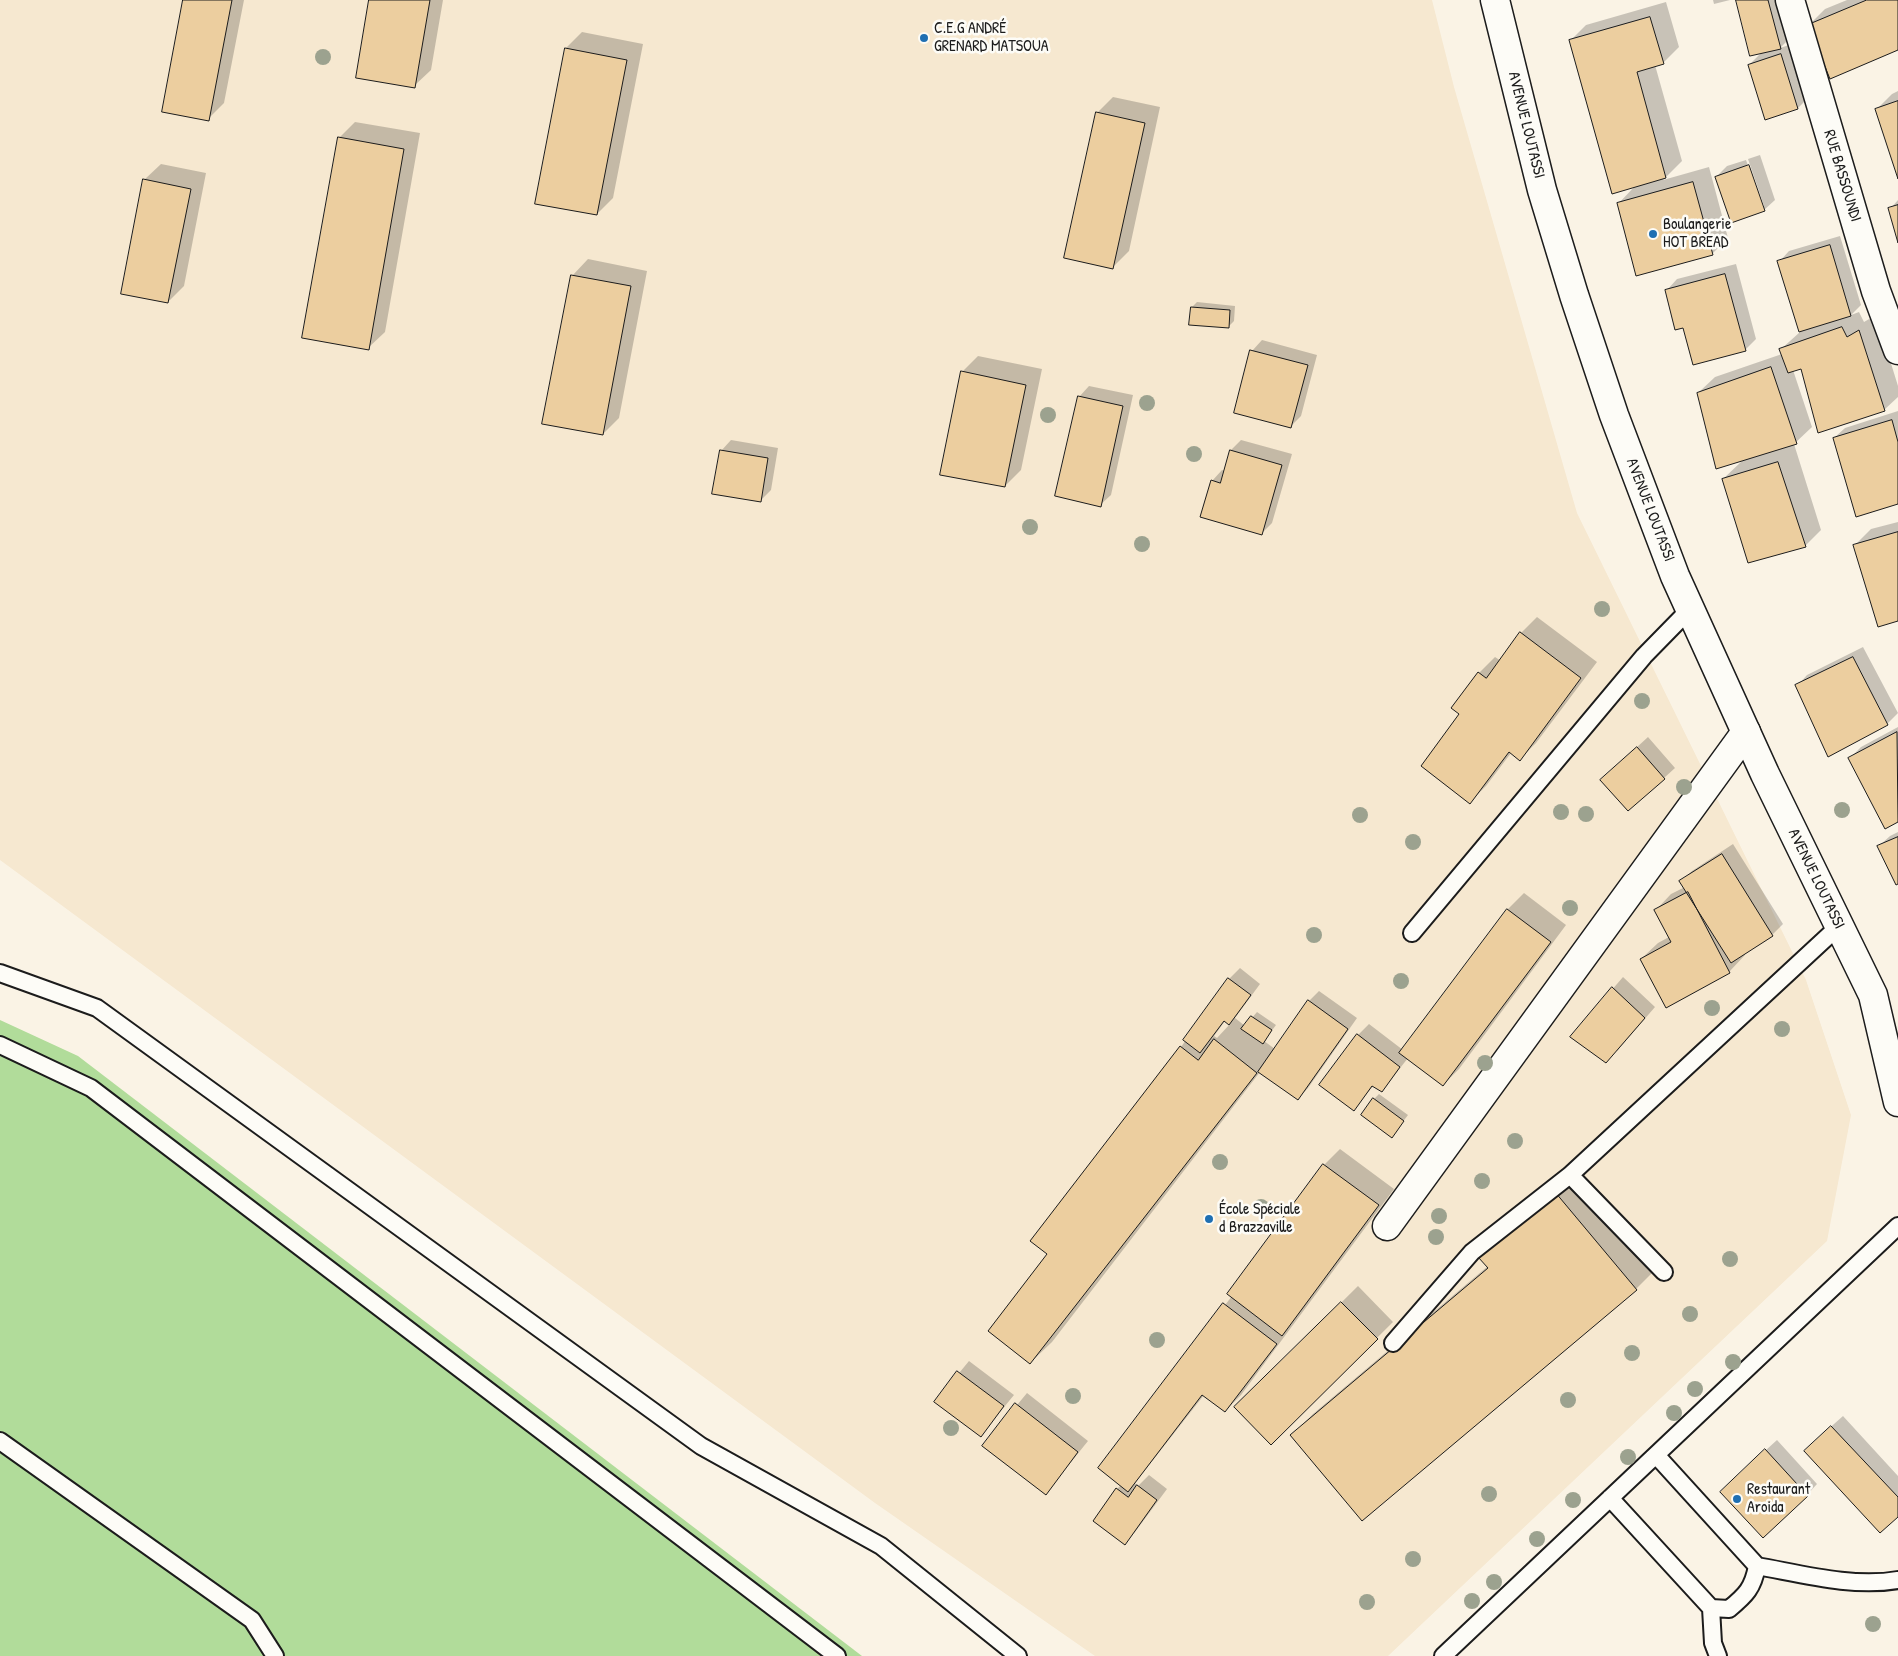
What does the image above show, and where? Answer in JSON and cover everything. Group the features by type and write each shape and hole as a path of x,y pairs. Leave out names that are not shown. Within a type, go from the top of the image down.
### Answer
{"main road":[{"name":"AVENUE LOUTASSI","path":"1496,0 1542,190 1574,295 1614,415 1675,576 1746,732 1873,995 1898,1026"},
{"name":"RUE BASSOUNDI","path":"1790,0 1876,291 1898,350"},
{"path":"1387,1226 1746,732"},
{"name":"AVENUE LOUTASSI","path":"1873,995 1898,1102"}],"lane":[{"path":"1412,933 1644,656 1690,609"},
{"path":"1393,1343 1472,1252 1570,1175 1839,926"},
{"path":"0,973 97,1008 701,1446 881,1546 1018,1656"},
{"path":"0,1044 91,1088 837,1656"},
{"path":"1570,1175 1664,1272"},
{"path":"1443,1656 1898,1226"},
{"path":"0,1441 252,1620 275,1656"},
{"path":"1656,1455 1757,1566 1810,1576 1879,1583 1898,1580"},
{"path":"1610,1498 1711,1608 1713,1643 1718,1656"},
{"path":"1711,1608 1729,1609 1742,1598 1754,1583 1757,1566"}],"shaded area":[{"path":"0,0 1432,0 1454,87 1577,513 1806,980 1851,1115 1827,1241 1388,1656 1095,1656 875,1503 0,860"}],"green space":[{"path":"0,1020 78,1056 862,1656 0,1656"}],"building":[{"path":"183,0 232,0 209,121 162,112"},
{"path":"369,0 430,0 415,88 356,78"},
{"path":"1736,0 1768,0 1781,49 1750,56"},
{"path":"1867,0 1898,0 1898,50 1830,79 1808,25"},
{"path":"1650,17 1664,64 1637,72 1666,178 1612,194 1569,40"},
{"path":"565,48 627,60 597,215 535,204"},
{"path":"1781,54 1798,109 1765,120 1748,65"},
{"path":"1898,101 1898,179 1875,109"},
{"path":"1096,112 1145,123 1113,269 1064,258"},
{"path":"338,137 404,149 369,350 302,338"},
{"path":"1749,165 1765,211 1731,223 1715,177"},
{"path":"143,179 191,189 168,303 121,294"},
{"path":"1693,182 1713,255 1636,276 1617,203"},
{"path":"1898,205 1898,243 1888,208"},
{"path":"1830,245 1851,316 1799,332 1777,261"},
{"path":"1725,274 1746,351 1693,365 1683,328 1675,330 1665,290"},
{"path":"571,275 631,286 603,435 542,424"},
{"path":"1191,307 1230,310 1229,328 1189,325"},
{"path":"1842,327 1847,337 1859,330 1885,411 1818,433 1801,369 1788,373 1779,349"},
{"path":"1250,350 1308,365 1291,428 1234,413"},
{"path":"1771,367 1797,444 1716,469 1697,393"},
{"path":"961,371 1026,385 1005,487 940,475"},
{"path":"1078,396 1123,406 1101,507 1055,496"},
{"path":"1892,420 1898,442 1898,504 1856,517 1833,438"},
{"path":"720,450 768,458 761,502 712,494"},
{"path":"1230,450 1282,465 1262,535 1200,517 1211,480 1220,483"},
{"path":"1778,462 1806,547 1748,563 1722,479"},
{"path":"1898,532 1898,621 1878,627 1853,545"},
{"path":"1520,632 1581,678 1520,761 1509,752 1470,804 1421,766 1459,714 1451,708 1478,672 1486,678"},
{"path":"1853,657 1888,725 1828,757 1795,685"},
{"path":"1897,732 1898,822 1885,829 1848,758"},
{"path":"1637,747 1665,779 1628,811 1600,780"},
{"path":"1898,837 1898,884 1896,885 1877,846"},
{"path":"1722,854 1773,936 1731,963 1679,881"},
{"path":"1688,892 1730,973 1666,1008 1640,959 1671,942 1654,910"},
{"path":"1507,909 1551,942 1443,1086 1399,1053"},
{"path":"1228,978 1251,995 1229,1025 1224,1021 1200,1053 1183,1040"},
{"path":"1612,987 1645,1018 1606,1063 1570,1037"},
{"path":"1308,1000 1348,1029 1298,1100 1258,1072"},
{"path":"1251,1016 1272,1030 1263,1044 1241,1029"},
{"path":"1357,1034 1400,1067 1382,1092 1372,1086 1354,1111 1319,1085"},
{"path":"1214,1039 1257,1073 1030,1364 988,1331 1047,1254 1030,1241 1180,1046 1198,1060"},
{"path":"1373,1098 1404,1121 1392,1138 1361,1115"},
{"path":"1323,1164 1379,1205 1282,1336 1227,1294"},
{"path":"1555,1192 1637,1290 1362,1521 1290,1435 1488,1268 1478,1257"},
{"path":"1341,1302 1378,1339 1271,1445 1234,1407"},
{"path":"1223,1303 1277,1344 1225,1412 1202,1395 1128,1492 1098,1468"},
{"path":"957,1371 1004,1406 981,1437 934,1402"},
{"path":"1015,1403 1078,1452 1046,1495 982,1446"},
{"path":"1831,1426 1898,1497 1898,1517 1880,1533 1804,1451"},
{"path":"1765,1449 1808,1496 1763,1538 1720,1492"},
{"path":"1137,1485 1157,1500 1125,1545 1093,1521 1116,1488 1128,1497"}],"place":[{"name":"C.E.G ANDRÉ GRENARD MATSOUA","path":"924,38"},
{"name":"Boulangerie HOT BREAD","path":"1653,234"},
{"name":"École Spéciale d Brazzaville","path":"1209,1219"},
{"name":"Restaurant Aroida","path":"1737,1499"}]}
